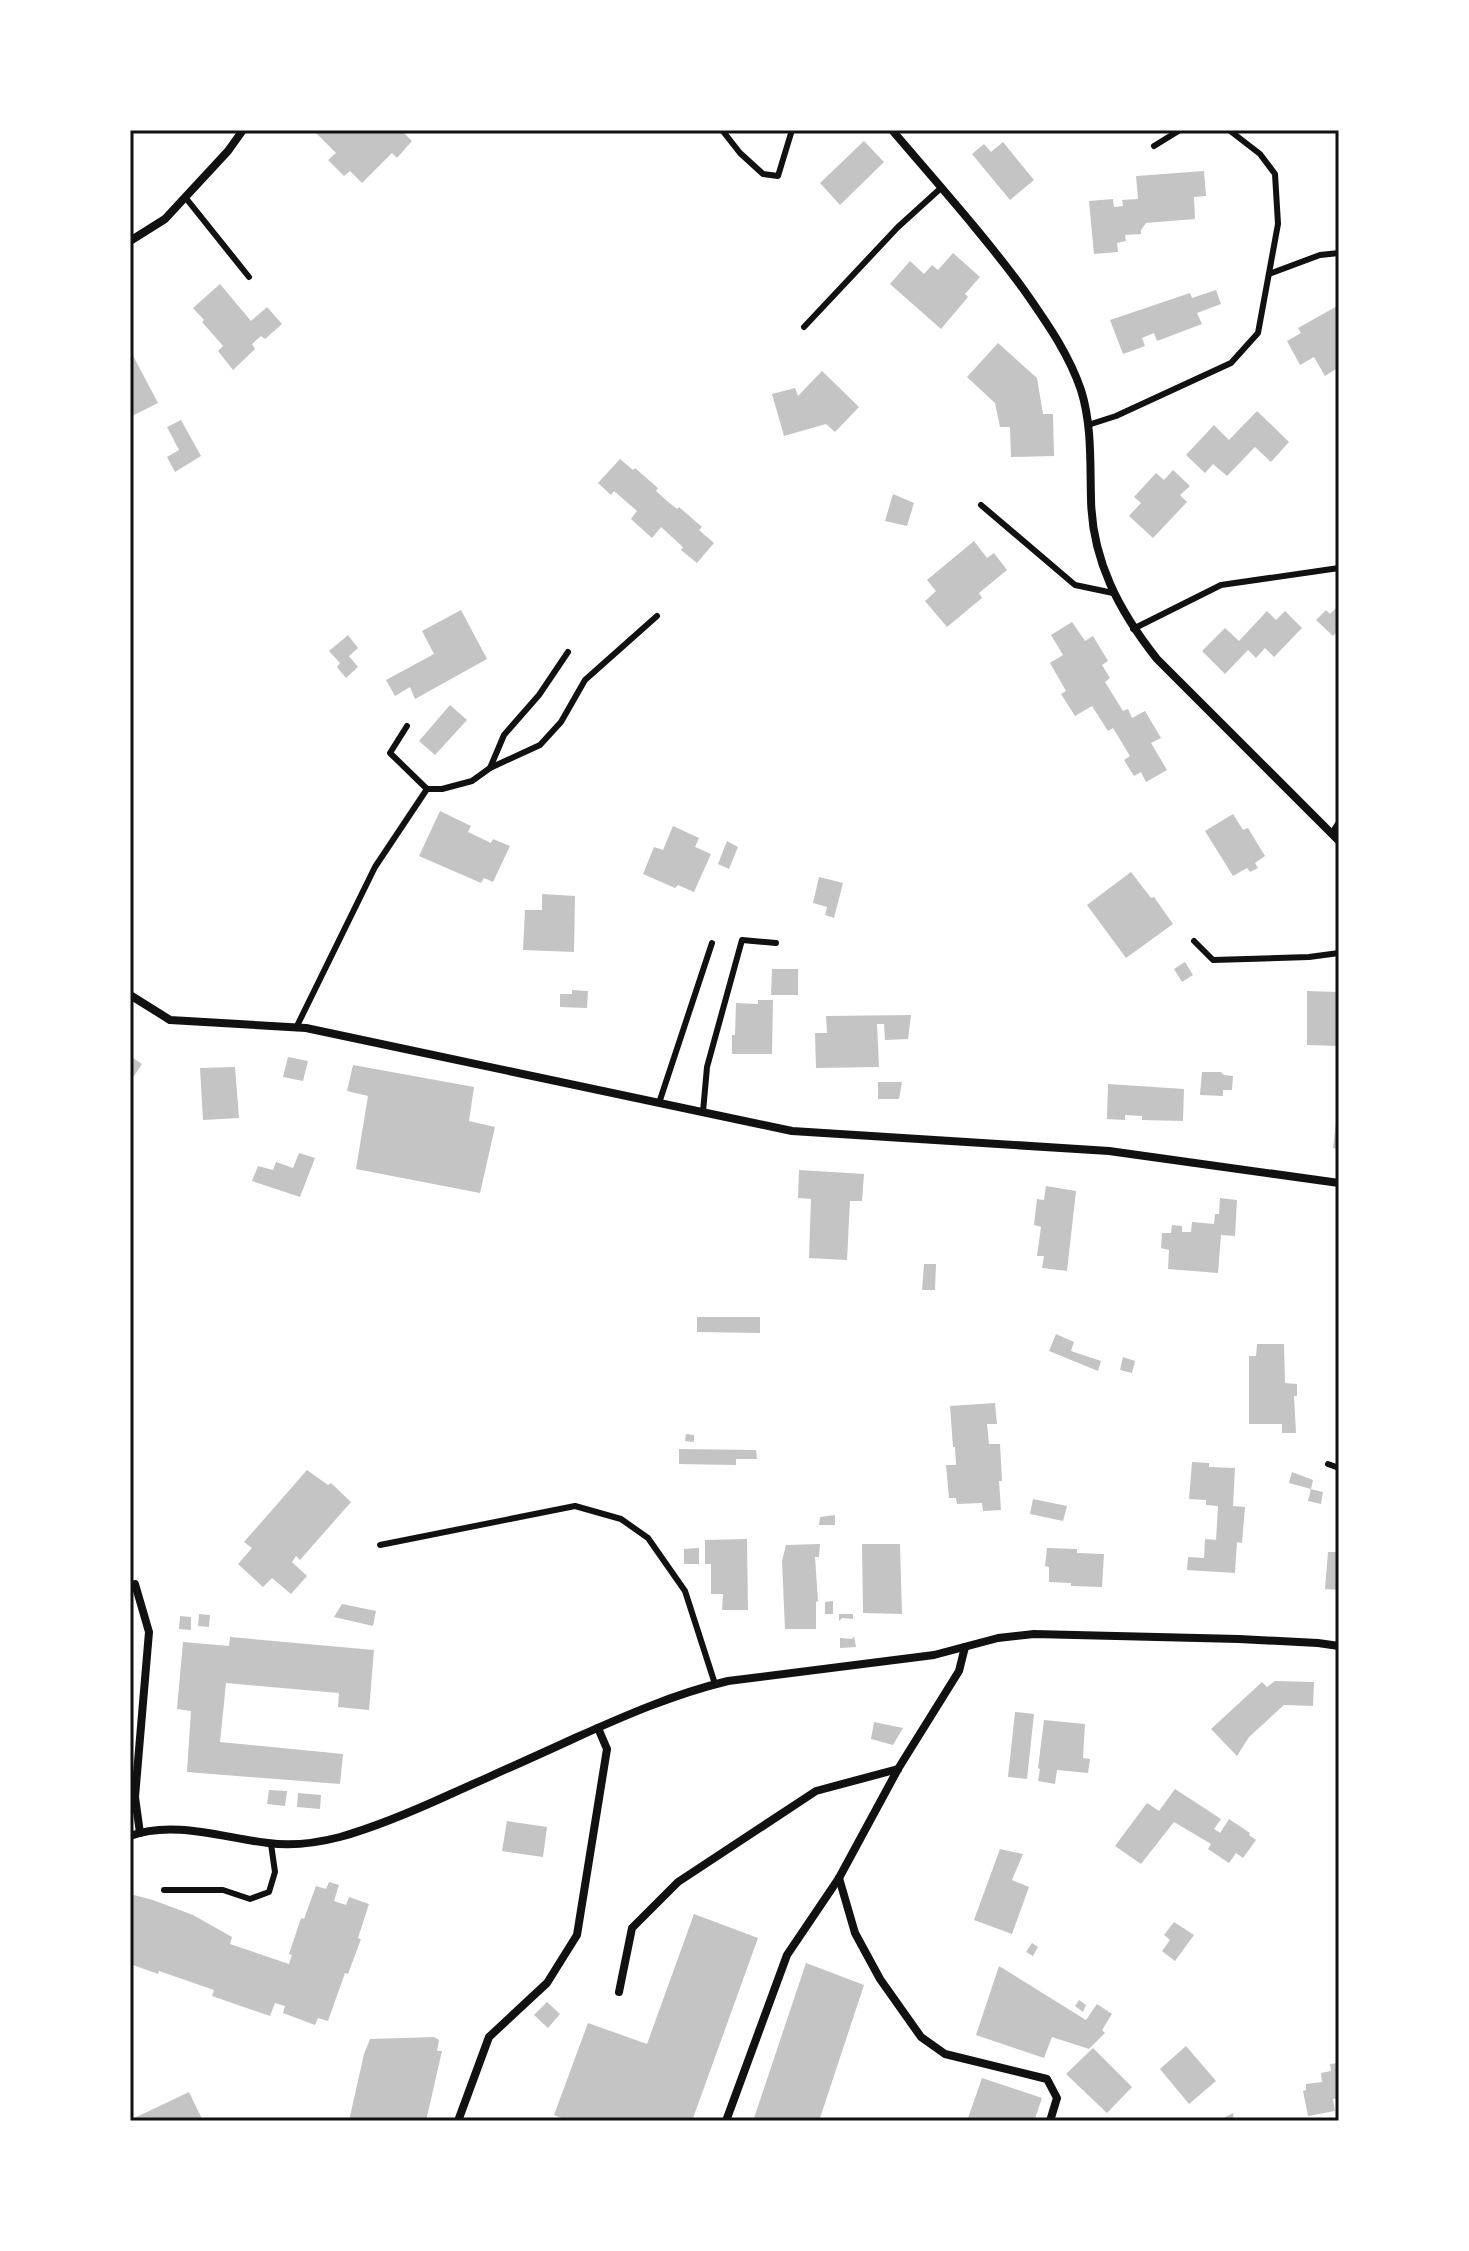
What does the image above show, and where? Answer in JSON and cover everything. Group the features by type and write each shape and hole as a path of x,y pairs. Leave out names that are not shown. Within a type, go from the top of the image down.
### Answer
{"street":[{"path":"130,241 165,219 228,151 243,130"},
{"path":"892,130 1001,258 1064,350 1081,392 1088,425 1092,455 1093,526 1101,562 1113,593 1133,629 1157,659 1339,841"},
{"path":"130,995 170,1020 296,1028 792,1131 1109,1151 1339,1183"},
{"path":"135,1584 149,1632 135,1797 140,1833"},
{"path":"130,1836 163,1830 271,1844 305,1844 337,1838 377,1826 598,1728 673,1697 715,1684 934,1655 998,1638 1034,1634 1224,1638 1339,1646"},
{"path":"726,2121 787,1955 839,1878 898,1769 959,1671 965,1647"},
{"path":"458,2121 489,2037 547,1983 577,1935 607,1749 598,1728"},
{"path":"619,1992 632,1928 678,1882 816,1791 898,1769"},
{"path":"839,1878 855,1933 880,1979 921,2037 945,2054 1047,2079 1057,2098 1050,2121"}],"lane":[{"path":"722,130 740,153 763,174 778,176 792,130"},
{"path":"1154,146 1180,130"},
{"path":"1088,425 1116,416 1231,363 1258,333 1278,224 1275,174 1260,154 1229,130"},
{"path":"804,327 898,227 941,188"},
{"path":"185,197 249,277"},
{"path":"1269,274 1320,255 1339,253"},
{"path":"981,505 1075,585 1113,593"},
{"path":"1133,629 1221,585 1339,568"},
{"path":"407,726 390,753 427,789 442,789 472,781 490,768 540,745 561,722 585,680 657,616"},
{"path":"490,768 504,735 539,695 568,652"},
{"path":"296,1028 375,867 427,789"},
{"path":"1332,833 1339,822"},
{"path":"703,1112 707,1067 742,940 776,943"},
{"path":"1194,941 1213,960 1339,953"},
{"path":"659,1103 712,943"},
{"path":"1328,1464 1339,1468"},
{"path":"380,1545 575,1506 621,1519 648,1538 685,1591 715,1684"},
{"path":"164,1890 223,1890 250,1899 269,1892 275,1872 271,1844"}],"building":[{"path":"313,130 401,130 412,141 397,158 392,153 362,183 350,171 344,176 328,160 336,153"},
{"path":"864,141 884,162 840,205 820,183"},
{"path":"1003,142 1034,180 1010,200 972,154 984,144 991,152"},
{"path":"1204,171 1206,196 1194,197 1195,219 1146,223 1141,234 1125,235 1126,241 1117,243 1118,252 1094,254 1089,201 1113,199 1114,207 1123,206 1122,200 1138,199 1136,176"},
{"path":"953,253 980,277 965,294 968,297 941,329 890,284 910,261 924,274 932,265 938,270"},
{"path":"220,284 251,321 267,307 282,324 265,339 261,336 252,344 255,349 233,370 218,351 223,346 193,308"},
{"path":"1216,290 1221,304 1197,313 1202,324 1157,341 1154,333 1142,338 1145,346 1123,354 1110,320 1190,293 1192,298"},
{"path":"1339,305 1339,367 1325,376 1314,357 1300,365 1287,341 1301,333 1298,328"},
{"path":"998,343 1037,378 1043,414 1053,414 1054,456 1011,457 1010,427 1000,427 995,403 967,377"},
{"path":"130,350 158,403 132,416 130,411"},
{"path":"822,371 859,407 835,432 826,424 784,436 772,394 795,388 798,396"},
{"path":"1257,411 1289,442 1271,462 1255,447 1227,476 1213,464 1205,473 1186,455 1214,425 1229,440"},
{"path":"181,420 201,456 175,472 167,457 179,450 167,427"},
{"path":"620,459 633,470 635,468 658,488 656,491 667,501 702,527 699,530 714,543 697,563 661,527 652,538 631,519 637,511 614,491 611,495 598,483"},
{"path":"1173,470 1190,486 1180,495 1187,502 1153,538 1129,516 1141,503 1134,497 1156,473 1164,480"},
{"path":"893,494 914,503 907,526 885,521"},
{"path":"974,541 987,558 994,553 1007,570 979,593 982,598 947,627 925,601 936,591 927,580"},
{"path":"1339,605 1339,630 1333,636 1316,620 1326,610 1330,614"},
{"path":"461,610 487,659 415,699 410,687 395,696 386,680 434,654 422,631"},
{"path":"1267,611 1276,620 1285,611 1302,628 1274,657 1265,648 1256,658 1248,650 1225,674 1202,651 1225,628 1239,641"},
{"path":"1072,622 1085,641 1093,636 1108,661 1102,665 1110,678 1105,682 1123,711 1128,709 1132,718 1145,711 1161,738 1151,743 1167,770 1146,782 1141,772 1134,776 1124,760 1130,756 1113,728 1108,731 1092,706 1075,716 1061,694 1066,691 1050,663 1063,655 1051,635"},
{"path":"348,635 358,648 349,656 358,667 346,678 337,667 340,663 329,651"},
{"path":"450,705 467,720 435,755 419,741"},
{"path":"440,811 471,826 468,832 491,843 493,839 510,846 493,882 484,878 481,883 419,856"},
{"path":"1233,814 1243,830 1248,828 1265,856 1255,863 1258,868 1250,872 1247,868 1233,876 1205,831"},
{"path":"673,826 699,838 695,847 711,854 694,892 678,885 675,888 643,874 654,847 663,850"},
{"path":"727,841 738,847 729,869 718,864"},
{"path":"1131,872 1173,924 1126,958 1087,905"},
{"path":"819,877 843,883 834,918 825,915 827,907 813,903"},
{"path":"542,894 575,896 574,952 523,950 525,910 542,910"},
{"path":"1185,962 1193,975 1182,982 1174,969"},
{"path":"772,969 798,969 798,995 771,995"},
{"path":"572,990 588,991 587,1008 560,1007 560,994 572,994"},
{"path":"1307,991 1339,992 1339,1046 1307,1045"},
{"path":"758,1000 773,1000 772,1054 732,1054 736,1003 758,1004"},
{"path":"911,1015 908,1039 885,1040 884,1024 877,1024 879,1067 816,1068 815,1033 827,1033 826,1016"},
{"path":"130,1056 142,1064 130,1082"},
{"path":"288,1057 308,1061 303,1081 283,1077"},
{"path":"353,1065 474,1087 469,1121 495,1127 480,1193 356,1169 368,1096 347,1091"},
{"path":"235,1067 239,1118 203,1120 200,1068"},
{"path":"1202,1072 1221,1072 1233,1076 1232,1090 1223,1090 1223,1096 1200,1095"},
{"path":"878,1082 902,1082 899,1099 878,1099"},
{"path":"1108,1084 1184,1089 1183,1121 1142,1120 1142,1116 1125,1115 1125,1120 1107,1119"},
{"path":"1339,1113 1339,1149 1333,1148"},
{"path":"299,1153 315,1158 300,1197 252,1181 258,1166 273,1170 276,1162 293,1168"},
{"path":"799,1170 864,1174 862,1201 850,1201 847,1260 809,1258 811,1199 798,1198"},
{"path":"1046,1186 1076,1191 1067,1271 1042,1268 1044,1256 1037,1256 1041,1227 1034,1225 1037,1199 1044,1200"},
{"path":"1220,1198 1237,1200 1235,1236 1221,1235 1218,1273 1168,1269 1169,1250 1161,1248 1162,1233 1171,1233 1172,1225 1182,1226 1182,1232 1191,1232 1192,1222 1214,1224 1215,1214 1219,1214"},
{"path":"924,1264 936,1264 935,1290 922,1290"},
{"path":"697,1317 760,1317 760,1333 697,1332"},
{"path":"1056,1334 1074,1342 1071,1351 1101,1361 1098,1371 1049,1351"},
{"path":"1257,1344 1284,1344 1285,1383 1297,1384 1297,1396 1294,1396 1296,1433 1282,1433 1282,1424 1249,1424 1249,1356 1256,1356"},
{"path":"1123,1357 1135,1361 1132,1373 1120,1370"},
{"path":"995,1403 997,1424 987,1424 989,1444 1000,1444 1001,1510 983,1511 982,1503 957,1504 956,1498 949,1498 946,1465 956,1465 950,1406"},
{"path":"686,1434 694,1435 694,1442 685,1441"},
{"path":"679,1449 756,1450 757,1459 736,1459 736,1465 679,1464"},
{"path":"1192,1462 1209,1463 1209,1467 1235,1468 1233,1506 1245,1507 1242,1543 1237,1542 1235,1573 1187,1570 1188,1557 1204,1558 1205,1539 1216,1540 1218,1506 1206,1505 1206,1500 1189,1499"},
{"path":"307,1470 328,1485 331,1483 351,1502 300,1560 296,1556 292,1562 307,1576 291,1594 272,1578 263,1587 238,1564 252,1548 244,1542"},
{"path":"1292,1472 1313,1480 1311,1489 1289,1483"},
{"path":"1311,1489 1323,1492 1321,1504 1308,1501"},
{"path":"1033,1499 1067,1506 1063,1521 1030,1514"},
{"path":"835,1515 835,1525 819,1525 820,1517"},
{"path":"747,1539 748,1610 722,1610 723,1594 711,1594 711,1564 705,1564 705,1540"},
{"path":"820,1544 819,1557 815,1557 816,1629 785,1629 782,1561 786,1545"},
{"path":"862,1544 900,1544 902,1614 863,1613"},
{"path":"699,1548 699,1564 684,1564 684,1549"},
{"path":"1047,1548 1104,1554 1102,1587 1049,1582 1049,1567 1045,1566"},
{"path":"1328,1552 1339,1552 1339,1590 1325,1589"},
{"path":"833,1601 833,1614 825,1614 825,1602"},
{"path":"342,1604 376,1611 373,1626 334,1617"},
{"path":"199,1614 210,1615 209,1627 198,1626"},
{"path":"839,1614 853,1614 853,1619 842,1618 839,1621"},
{"path":"180,1616 191,1617 191,1630 179,1629"},
{"path":"854,1636 856,1647 840,1648 840,1638 852,1639"},
{"path":"230,1637 374,1650 369,1710 338,1707 339,1693 226,1683 220,1742 343,1754 340,1784 187,1772 191,1711 177,1709 183,1642 229,1646"},
{"path":"1275,1681 1314,1682 1313,1706 1284,1705 1249,1737 1237,1756 1211,1729 1262,1682 1267,1687"},
{"path":"1015,1712 1034,1714 1027,1779 1008,1777"},
{"path":"1044,1720 1085,1724 1083,1758 1090,1759 1088,1773 1057,1770 1055,1784 1038,1781"},
{"path":"874,1722 903,1728 893,1745 871,1739"},
{"path":"1175,1789 1221,1819 1214,1829 1220,1833 1229,1819 1250,1833 1256,1840 1243,1858 1236,1853 1229,1863 1208,1849 1211,1844 1174,1822 1141,1864 1115,1846 1147,1803 1159,1811"},
{"path":"269,1790 287,1791 285,1806 267,1804"},
{"path":"298,1793 321,1795 320,1809 297,1807"},
{"path":"507,1821 547,1827 543,1857 502,1851"},
{"path":"1000,1849 1023,1854 1012,1880 1029,1887 1012,1934 974,1920"},
{"path":"329,1882 339,1885 334,1901 346,1905 349,1897 369,1904 358,1938 361,1939 328,2021 318,2018 315,2025 283,2013 285,2006 275,2003 270,2016 212,1996 214,1990 130,1964 130,1894 193,1915 232,1937 230,1944 289,1964 292,1955 289,1954 301,1918 304,1919 316,1886 326,1889"},
{"path":"694,1914 758,1938 692,2121 569,2121 554,2115 588,2023 647,2044"},
{"path":"1174,1922 1194,1935 1175,1961 1162,1951 1170,1940 1164,1935"},
{"path":"1032,1943 1038,1947 1033,1956 1026,1952"},
{"path":"806,1963 864,1985 819,2121 753,2121"},
{"path":"999,1966 1086,2020 1097,2004 1112,2014 1102,2030 1105,2033 1089,2049 1052,2037 1044,2058 976,2035"},
{"path":"1079,2000 1086,2005 1083,2012 1075,2006"},
{"path":"547,2002 560,2014 548,2028 534,2015"},
{"path":"434,2037 439,2040 437,2051 442,2051 426,2121 349,2121 370,2039"},
{"path":"1186,2046 1216,2081 1189,2104 1160,2069"},
{"path":"1093,2048 1132,2087 1107,2113 1066,2074"},
{"path":"1339,2063 1339,2098 1333,2099 1335,2111 1308,2116 1303,2091 1306,2084 1322,2082 1321,2073 1331,2071 1330,2064"},
{"path":"982,2078 1042,2098 1034,2121 967,2121"},
{"path":"189,2092 203,2121 130,2121 130,2120"},
{"path":"1233,2113 1234,2121 1218,2121"}]}
